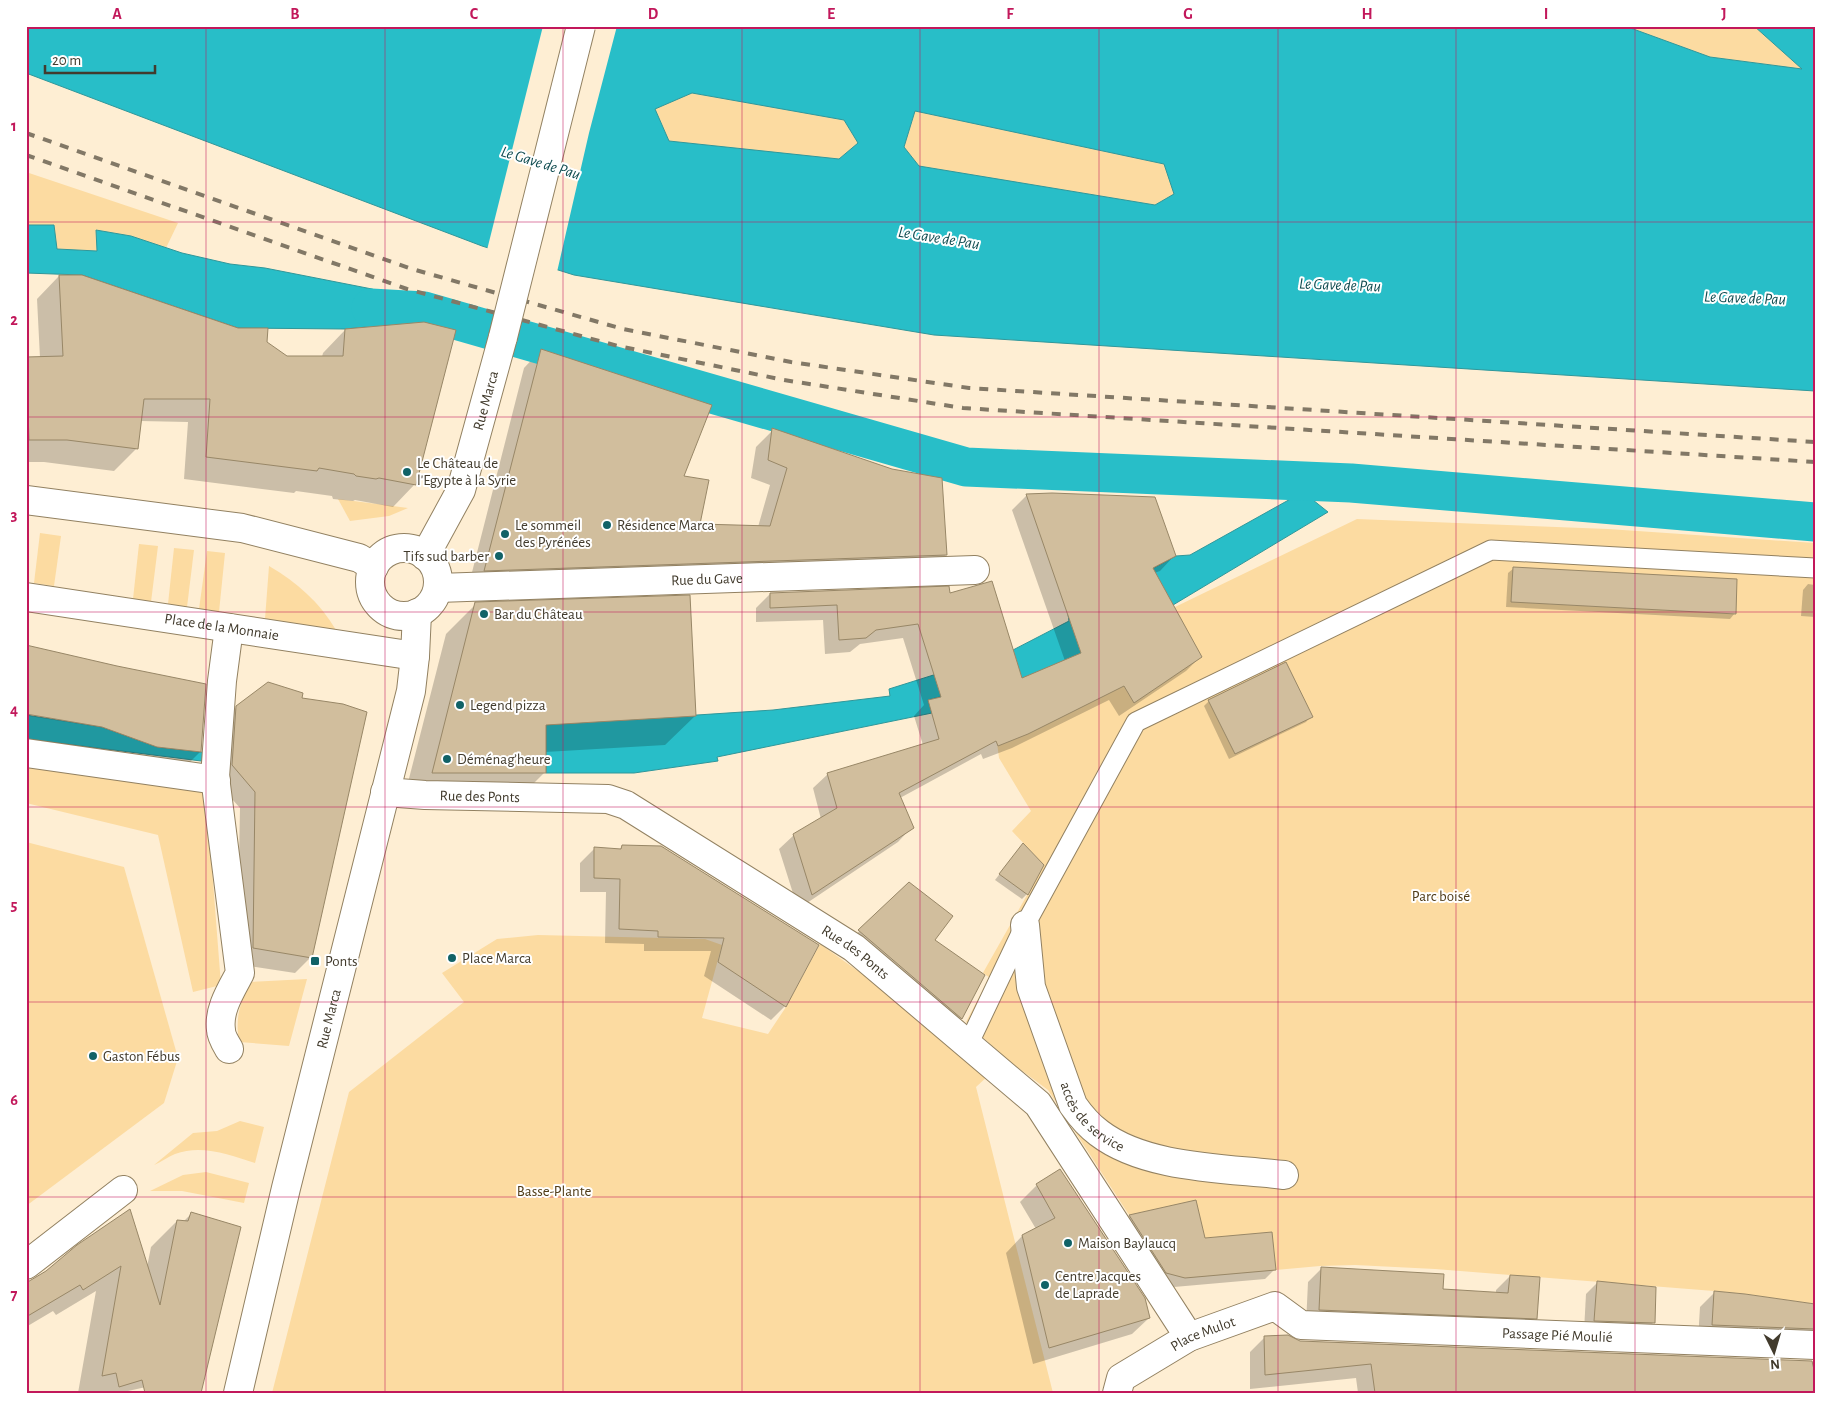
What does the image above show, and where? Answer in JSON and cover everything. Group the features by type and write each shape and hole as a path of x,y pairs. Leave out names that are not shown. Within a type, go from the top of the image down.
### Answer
{"street":[{"name":"Rue Marca","path":"425,556 461,490 503,337 581,26"},
{"path":"26,500 242,528 359,558 374,567"},
{"path":"407,548 416,550 425,556 432,562 438,579 438,588 427,608 417,613 397,615 379,605 371,587 371,577 379,559 397,549 407,548"},
{"name":"Rue du Gave","path":"438,588 975,570"},
{"name":"Place de la Monnaie","path":"26,597 415,656"},
{"name":"Rue Marca","path":"238,1393 286,1188 411,691 417,613"},
{"path":"228,1049 221,1031 222,1014 227,997 240,973 216,779 217,737 229,628"},
{"path":"26,753 216,779"},
{"name":"Rue des Ponts","path":"385,792 425,795 608,799 626,805 854,948 1038,1104 1189,1337"},
{"name":"accès de service","path":"1024,925 1031,987 1073,1105 1083,1119 1098,1133 1121,1147 1148,1157 1184,1164 1284,1175"},
{"path":"26,1265 123,1190"},
{"name":"Place Mulot","path":"1117,1393 1121,1378 1189,1337 1274,1306 1301,1325"},
{"name":"Passage Pié Moulié","path":"1301,1325 1815,1345"}],"lane":[{"path":"968,1045 1024,925 1136,722 1491,550 1815,568"}],"green space":[{"path":"1625,26 1754,26 1803,70 1710,57"},
{"path":"692,93 844,120 858,143 839,159 669,141 654,109"},
{"path":"915,111 1164,164 1175,195 1155,205 919,166 904,147"},
{"path":"26,172 178,223 166,248 131,236 96,230 97,251 56,249 54,225 26,225"},
{"path":"338,499 408,508 389,516 350,521"},
{"name":"Parc boisé","path":"1357,519 1608,529 1815,543 1815,1304 1714,1291 1435,1269 1355,1265 1320,1266 1185,1278 1144,1235 1129,1215 1048,1090 1009,1061 966,1022 984,988 988,989 993,980 983,973 1044,865 1012,831 1031,811 999,758 991,696"},
{"path":"40,533 61,536 54,586 34,583"},
{"path":"139,544 158,546 151,602 133,599"},
{"path":"174,548 194,550 187,607 168,604"},
{"path":"207,551 225,553 219,612 199,609"},
{"path":"269,566 307,594 323,611 336,630 265,619"},
{"path":"26,762 206,792 221,985 193,992 158,835 26,803"},
{"path":"26,842 124,867 178,1058 164,1103 26,1206"},
{"name":"Basse-Plante","path":"538,935 705,939 722,945 702,1018 768,1034 786,1007 820,944 858,971 860,969 989,1075 976,1087 1053,1393 272,1393 349,1092 464,1002 442,973 497,939"},
{"path":"307,979 289,1046 239,1042 239,1011 249,982"},
{"path":"240,1121 264,1127 255,1163 215,1152 195,1150 175,1154 154,1165 193,1133 217,1131"},
{"path":"206,1172 249,1183 244,1203 182,1191 150,1191 183,1175"}],"water":[{"name":"Le Gave de Pau","path":"26,26 342,26 346,28 350,26 1625,26 1710,57 1802,69 1754,26 1815,26 1815,391 934,335 574,275 482,246 26,73","holes":["692,93 844,120 858,143 839,159 669,141 655,109","915,111 1164,164 1174,194 1155,205 919,166 904,147"]},
{"path":"26,225 54,225 57,249 97,251 96,230 131,236 182,253 230,264 265,268 372,289 383,293 424,299 424,322 345,329 238,328 82,275 26,273"},
{"path":"1303,492 1328,512 1173,605 1065,663 1063,661 987,694 985,685 928,700 932,713 717,757 718,761 634,773 546,773 546,725 773,710 890,696 889,689 1013,650 1069,621 1068,614 1176,556 1190,555"},
{"path":"26,715 102,727 157,747 209,753 209,762 26,739"}],"pier":[{"path":"543,26 617,26 589,133 557,272 487,250"}],"building":[{"path":"59,275 82,275 238,328 268,328 267,342 287,356 343,356 345,329 424,322 456,330 416,485 319,468 317,471 206,457 210,399 144,399 138,449 67,440 29,440 26,357 63,356"},
{"path":"541,349 712,405 684,476 709,480 700,524 770,526 787,468 768,460 772,428 892,469 942,478 947,555 484,571"},
{"path":"1052,493 1155,497 1176,556 1153,568 1202,657 1134,703 1124,686 1028,734 998,746 996,741 899,793 914,828 812,895 793,834 837,808 827,773 939,739 928,700 941,697 918,624 876,630 866,638 839,640 837,605 770,608 770,593 949,586 950,593 992,581 1022,678 1081,653 1026,494"},
{"path":"1513,567 1737,579 1736,614 1511,602"},
{"path":"690,595 696,716 546,725 546,773 432,773 475,602"},
{"path":"26,645 206,684 201,752 157,747 102,727 26,714"},
{"path":"1286,662 1313,717 1235,754 1208,700"},
{"path":"268,682 303,693 302,698 343,704 367,712 312,958 253,948 255,792 232,765 236,706"},
{"path":"1023,843 1044,865 1028,895 999,874"},
{"path":"622,845 661,846 819,945 786,1007 718,962 724,938 658,937 658,931 619,929 620,879 594,878 594,847 621,849"},
{"path":"909,882 953,916 935,940 985,975 962,1019 858,930"},
{"name":"Maison Baylaucq","path":"1060,1169 1145,1298 1150,1318 1049,1348 1022,1235 1055,1218 1036,1184"},
{"path":"1196,1200 1205,1238 1272,1232 1276,1270 1185,1278 1166,1273 1129,1215"},
{"path":"130,1209 160,1305 177,1220 188,1221 191,1212 241,1227 201,1393 145,1393 142,1380 119,1387 116,1373 102,1376 121,1266 83,1290 80,1285 26,1317 26,1283 46,1271 77,1245"},
{"path":"1321,1267 1444,1274 1443,1289 1508,1293 1510,1275 1540,1277 1537,1319 1319,1310"},
{"path":"1597,1281 1656,1287 1655,1323 1594,1321"},
{"path":"1714,1291 1815,1304 1815,1329 1712,1325"},
{"path":"1288,1335 1300,1341 1812,1361 1815,1374 1815,1393 1375,1393 1371,1364 1265,1375 1264,1336"}],"waterway":[{"path":"371,308 424,311 966,467 1351,483 1815,522"}],"railway":[{"path":"26,133 412,269 623,329 791,362 969,388 1815,442"},
{"path":"26,155 407,289 618,346 784,380 963,408 1815,462"}],"place":[{"name":"Le Château de l'Egypte à la Syrie","path":"407,472"},
{"name":"Résidence Marca","path":"607,525"},
{"name":"Le sommeil des Pyrénées","path":"505,534"},
{"name":"Tifs sud barber","path":"499,556"},
{"name":"Bar du Château","path":"484,614"},
{"name":"Legend pizza","path":"460,705"},
{"name":"Déménag’heure","path":"447,759"},
{"name":"Place Marca","path":"452,958"},
{"name":"Ponts","path":"315,961"},
{"name":"Gaston Fébus","path":"93,1056"},
{"name":"Maison Baylaucq","path":"1068,1243"},
{"name":"Centre Jacques de Laprade","path":"1045,1285"}]}
